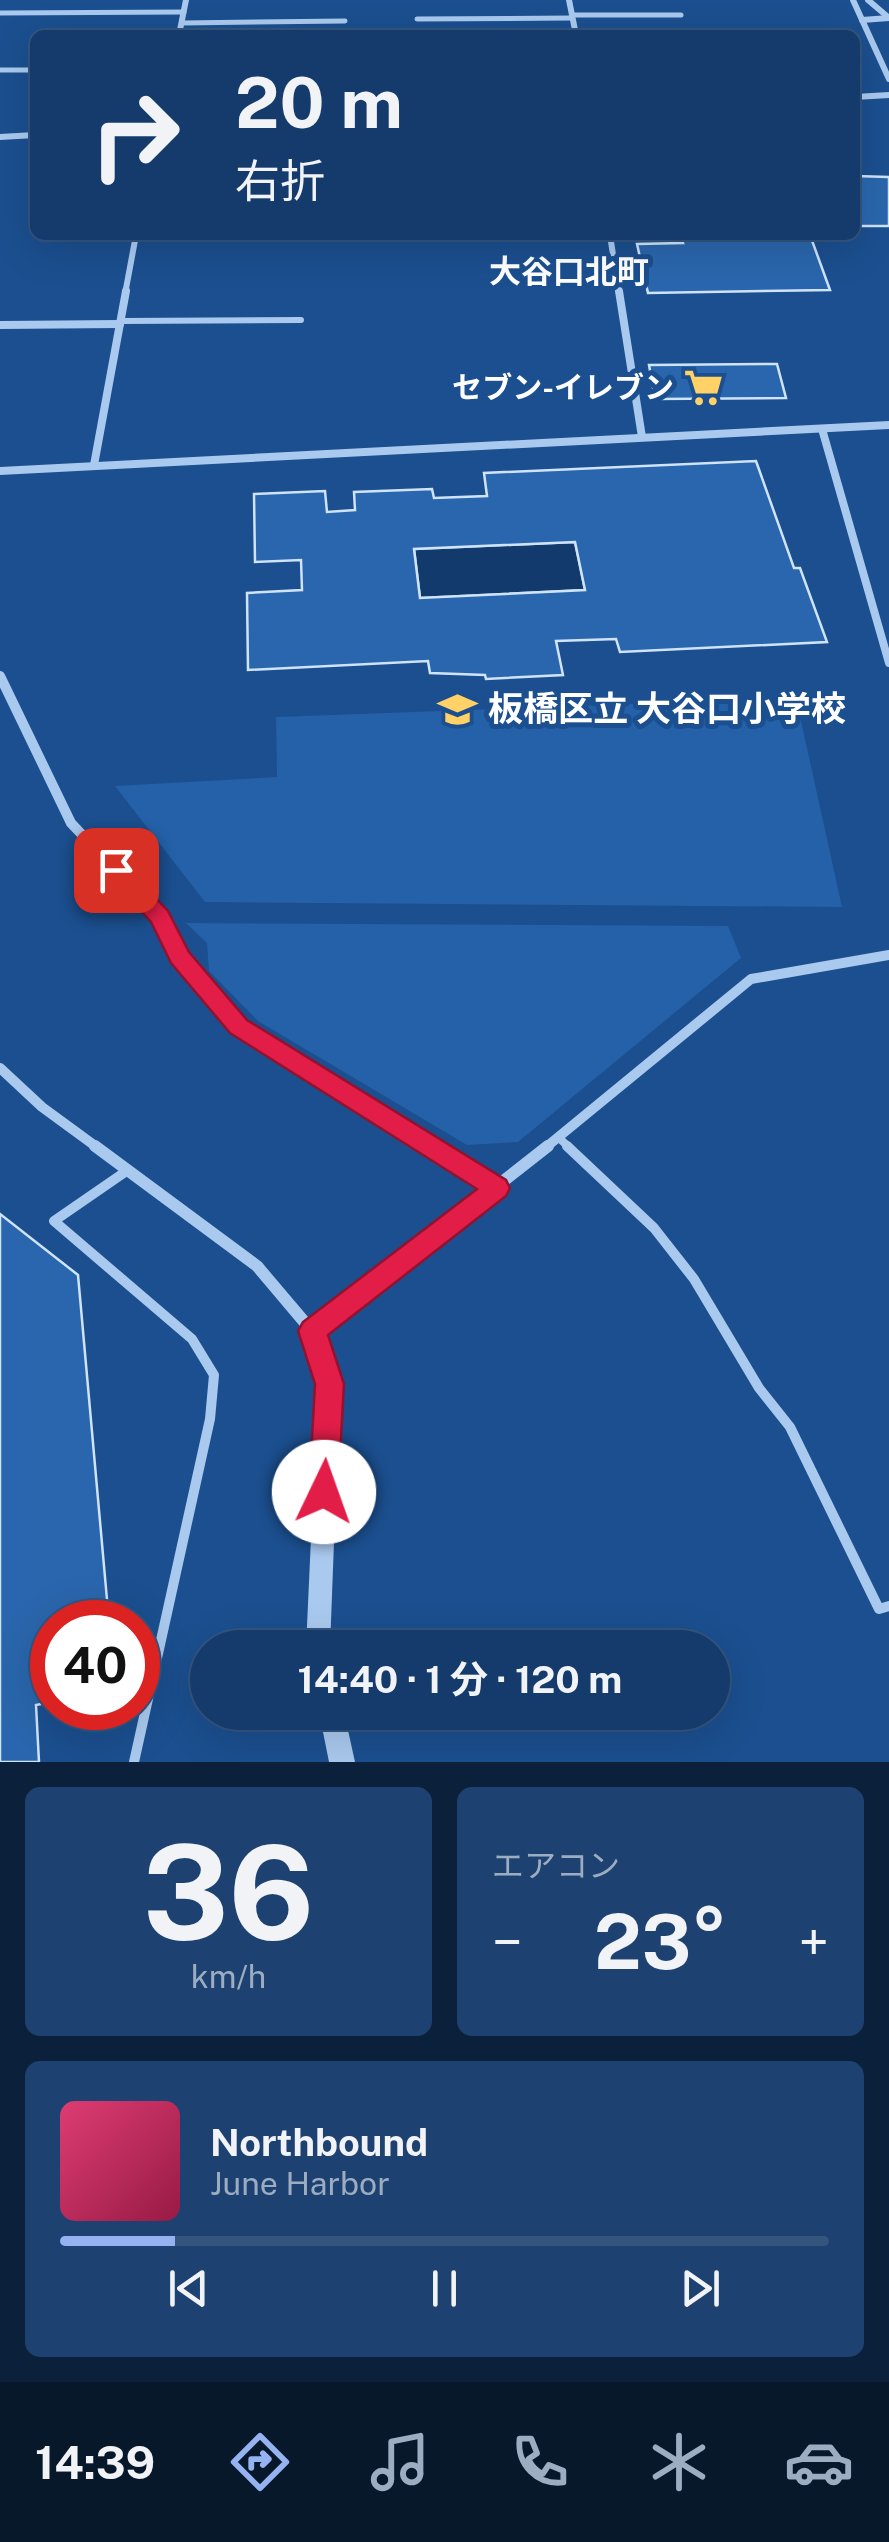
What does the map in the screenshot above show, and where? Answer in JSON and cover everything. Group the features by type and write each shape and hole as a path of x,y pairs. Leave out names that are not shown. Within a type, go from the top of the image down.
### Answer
{"street":[{"path":"180,30 186,0"},
{"path":"569,0 575,30"},
{"path":"853,0 889,79"},
{"path":"868,0 889,18"},
{"path":"862,20 889,18"},
{"path":"860,97 889,95"},
{"path":"0,137 30,136"},
{"path":"94,465 135,240"},
{"path":"611,240 642,438"},
{"path":"0,325 120,322"},
{"path":"0,471 889,425"},
{"path":"822,429 889,663"},
{"path":"0,676 72,823 160,917 180,957 239,1027 497,1188"},
{"path":"312,1331 497,1188 750,979 889,955"},
{"path":"0,1068 42,1107 257,1266 312,1331 330,1384 319,1630"},
{"path":"336,1730 342,1762"}],"lane":[{"path":"0,14 184,12"},
{"path":"417,19 682,15"},
{"path":"182,23 345,22"},
{"path":"0,70 30,70"},
{"path":"120,322 301,320"},
{"path":"558,1138 679,1256 768,1404 790,1427 880,1610 889,1606"},
{"path":"128,1170 54,1221 192,1338 214,1374 210,1419 134,1762"}],"shaded area":[{"path":"575,542 585,590 420,598 414,549"},
{"path":"796,698 842,907 205,902 115,786 277,777 276,717"},
{"path":"186,923 728,926 741,958 518,1142 467,1145 258,1021 209,971 207,943"}],"building":[{"path":"860,176 889,177 889,226 860,226"},
{"path":"682,240 812,240 830,290 648,293 637,244 683,243"},
{"path":"777,364 786,398 655,399 649,365"},
{"path":"756,461 794,568 800,568 827,642 620,652 616,639 556,641 563,675 486,679 485,675 430,673 428,661 248,670 247,593 302,590 301,560 255,562 254,494 325,491 327,512 355,510 354,492 432,489 434,498 487,496 484,473","holes":["575,542 585,590 420,598 414,549"]},
{"path":"0,1214 78,1275 107,1600 30,1600 30,1730 37,1730 39,1762 0,1762"}],"place":[{"name":"セブン-イレブン","path":"704,388"},
{"name":"板橋区立 大谷口小学校","path":"458,709"}],"district":[{"name":"大谷口北町","path":"569,272"}],"route":[{"path":"116,870 160,917 180,957 239,1027 497,1188 312,1331 330,1384 324,1492"}]}
